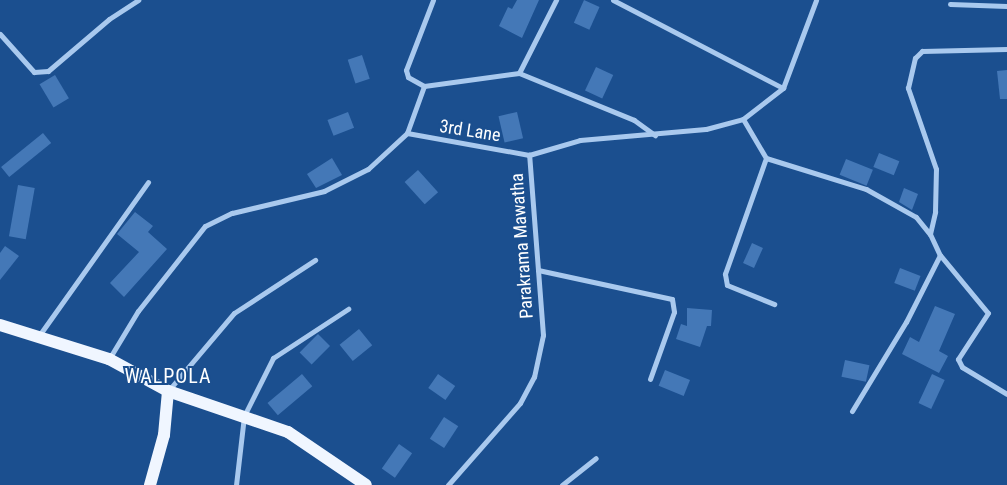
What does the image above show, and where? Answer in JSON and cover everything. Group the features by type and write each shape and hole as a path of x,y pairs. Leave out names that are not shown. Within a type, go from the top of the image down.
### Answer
{"main road":[{"path":"0,325 109,359 168,391 288,432 366,485"},
{"path":"150,485 164,435 168,391"}],"street":[{"path":"0,34 34,72 48,71 109,19 138,0"},
{"path":"433,0 406,70 408,77 424,86 519,73 634,120 655,134"},
{"path":"519,73 556,0"},
{"path":"613,0 783,88 816,0"},
{"path":"950,4 1007,6"},
{"path":"930,234 935,212 936,170 908,88 914,58 922,51 1007,49"},
{"path":"109,359 138,311 205,226 232,213 299,200 347,183 368,169 407,133 424,86"},
{"name":"Parakrama Mawatha","path":"448,485 520,403 534,377 543,336 529,155 580,140 706,129 743,118 783,88"},
{"path":"743,118 766,158 866,189 916,217 930,234 940,255 988,313 958,359 962,367 1007,394"},
{"name":"3rd Lane","path":"407,133 529,155"},
{"path":"766,158 725,274 727,285 774,304"},
{"path":"38,337 148,182"},
{"path":"852,411 906,322 940,255"},
{"path":"168,391 234,313 315,260"},
{"path":"538,270 672,299 674,312 650,379"},
{"path":"236,485 244,416 273,358 348,309"},
{"path":"562,485 596,458"}],"building":[{"path":"517,0 539,0 522,38 499,26 508,7 512,9"},
{"path":"584,0 600,7 589,30 574,23"},
{"path":"362,55 370,79 355,83 348,60"},
{"path":"596,67 613,75 602,99 585,91"},
{"path":"1007,70 1007,99 1000,99 997,71"},
{"path":"55,75 69,98 53,107 40,84"},
{"path":"348,112 354,128 334,136 327,120"},
{"path":"517,112 523,138 505,143 498,116"},
{"path":"43,133 51,143 9,177 1,167"},
{"path":"879,153 899,161 894,175 873,167"},
{"path":"332,158 342,175 316,188 307,174"},
{"path":"846,159 873,170 867,186 840,175"},
{"path":"418,170 438,192 425,204 405,182"},
{"path":"18,185 35,188 26,239 9,236"},
{"path":"904,188 918,194 912,210 899,202"},
{"path":"135,212 153,226 148,232 167,249 124,297 110,283 139,252 117,234"},
{"path":"752,243 763,248 754,268 743,263"},
{"path":"5,246 19,256 0,280 0,253"},
{"path":"900,268 921,276 915,291 894,283"},
{"path":"935,306 955,314 939,351 948,356 939,373 902,354 910,337 919,342"},
{"path":"687,308 712,310 711,326 707,326 700,347 676,339 681,324 687,326"},
{"path":"359,329 372,345 353,361 340,345"},
{"path":"318,334 330,346 312,364 300,352"},
{"path":"845,360 869,365 866,382 841,377"},
{"path":"665,370 690,380 684,396 659,386"},
{"path":"302,374 312,386 278,415 268,403"},
{"path":"438,374 455,386 445,400 428,388"},
{"path":"932,374 945,380 931,409 918,403"},
{"path":"444,417 458,426 444,448 430,439"},
{"path":"399,444 412,453 395,478 382,469"}],"district":[{"name":"WALPOLA","path":"168,376"}]}
